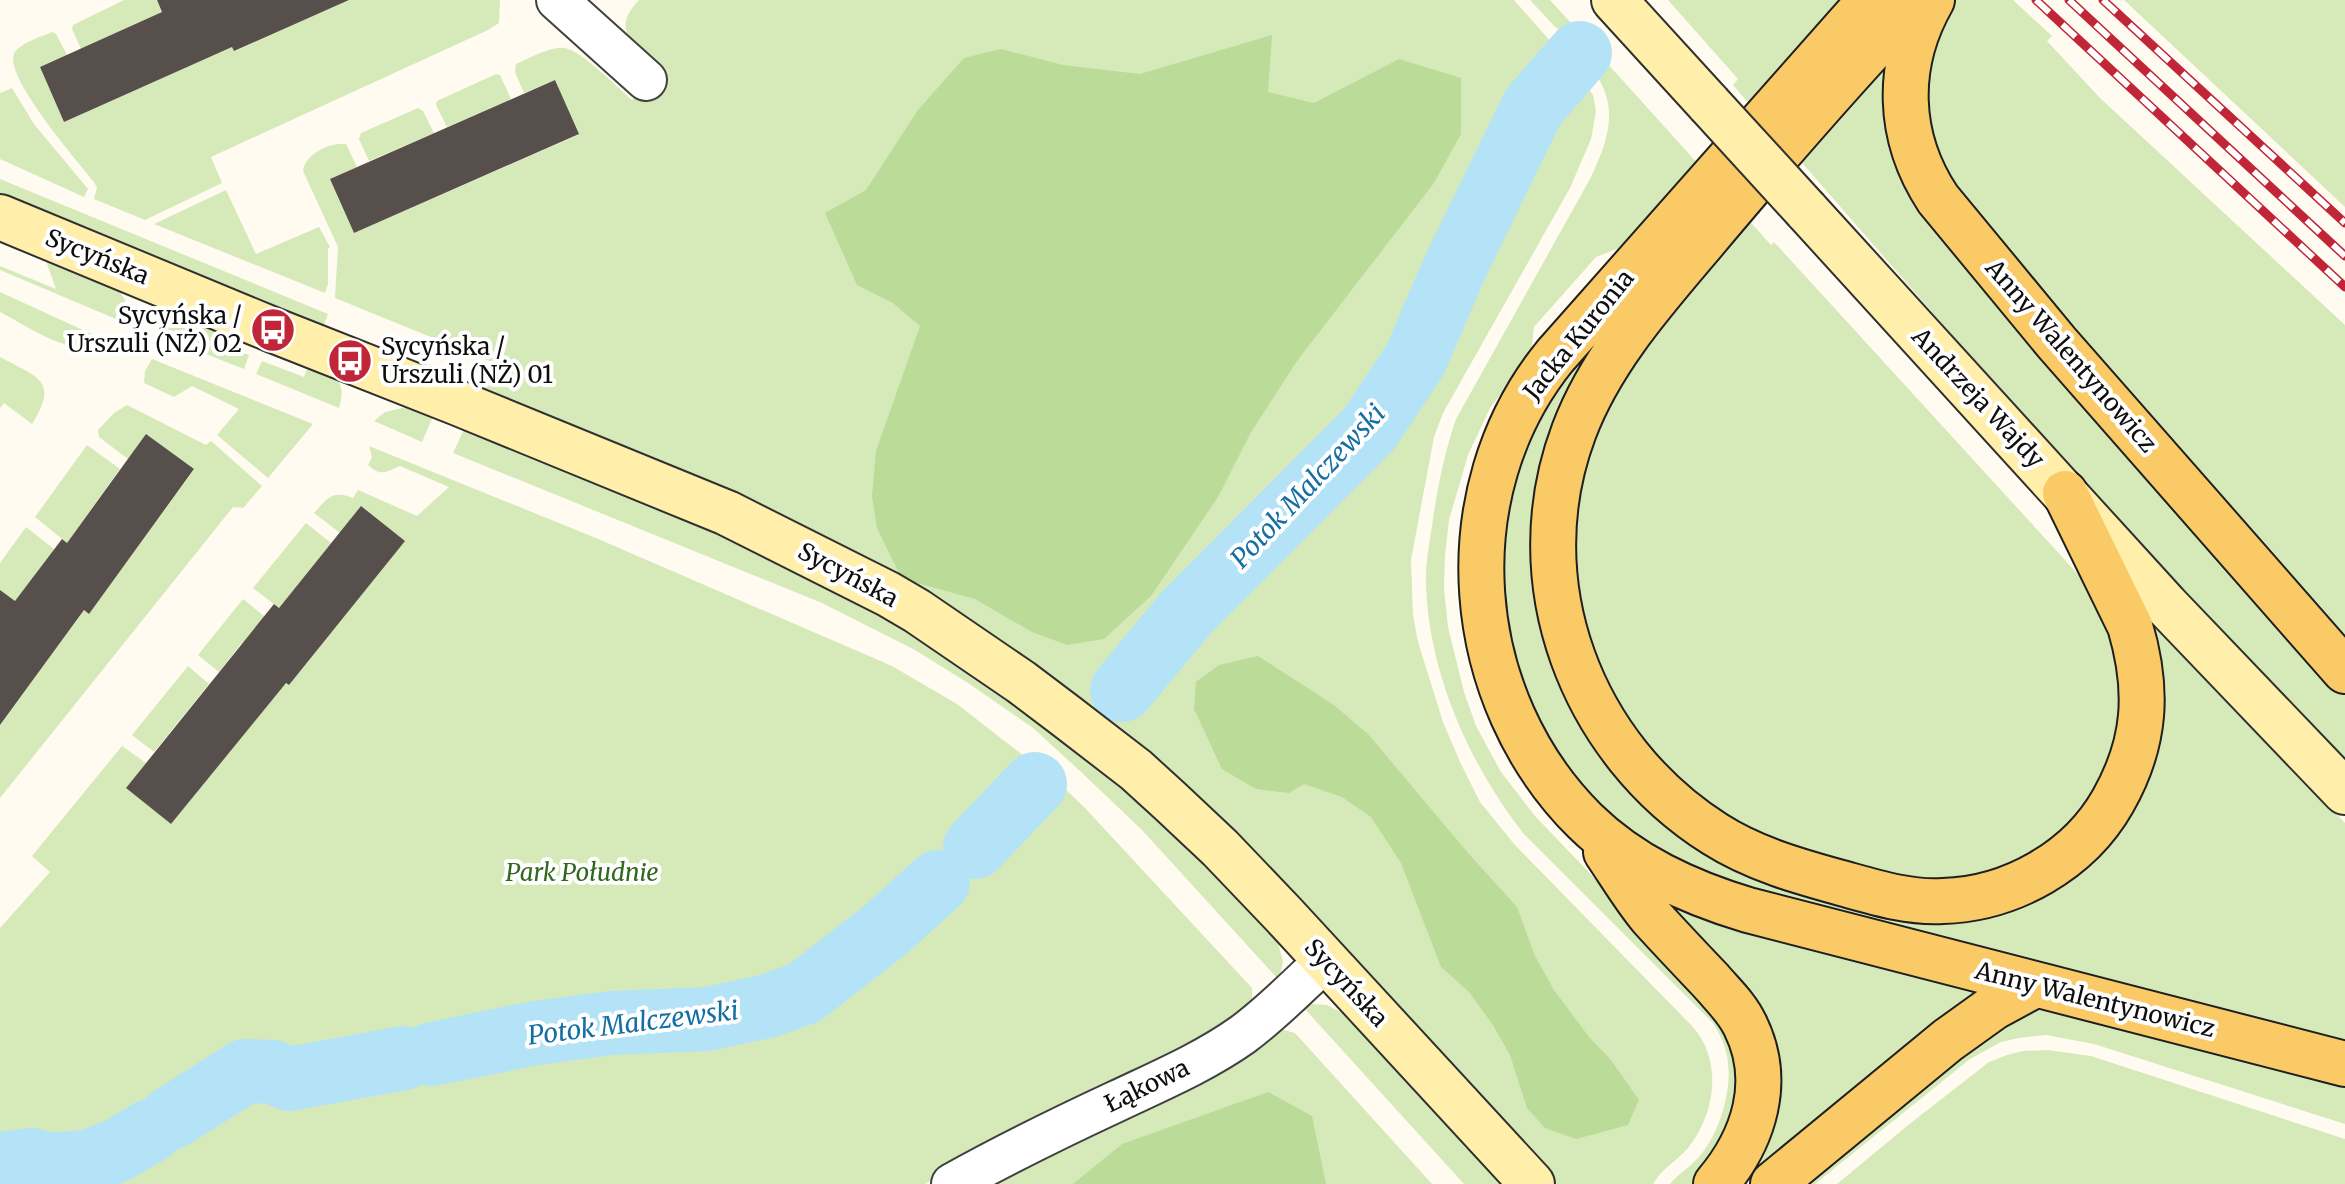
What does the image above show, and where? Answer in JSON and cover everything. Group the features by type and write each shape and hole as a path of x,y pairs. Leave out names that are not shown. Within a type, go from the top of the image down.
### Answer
{"main road":[{"name":"Jacka Kuronia","path":"1585,820 1549,777 1526,742 1506,700 1492,656 1484,617 1481,556 1488,496 1498,458 1525,399 1555,356 1870,0"},
{"path":"1917,0 1826,97 1691,257 1624,341 1593,389 1574,430 1555,510 1554,572 1568,644 1593,704 1630,760 1668,800 1717,836 1770,861 1891,896 1945,902 1997,892 2051,867 2076,848 2114,799 2128,772 2139,737 2143,690 2137,649 2130,626 2065,493"},
{"name":"Anny Walentynowicz","path":"1932,0 1915,39 1905,101 1911,146 1927,182 2057,343 2345,671"},
{"name":"Anny Walentynowicz","path":"1585,820 1611,843 1655,873 1710,898 2345,1064"},
{"path":"1585,820 1649,914 1731,1003 1745,1024 1752,1043 1759,1083 1753,1120 1731,1167 1716,1184"},
{"path":"1773,1184 1948,1040 1994,1007 2035,985"}],"street":[{"path":"557,0 646,80"},
{"name":"Andrzeja Wajdy","path":"1614,0 2192,632 2345,792"},
{"name":"Sycyńska","path":"0,217 727,513 888,594 1021,682 1136,770 1220,848 1532,1184"},
{"name":"Łąkowa","path":"952,1184 1019,1147 1179,1072 1216,1051 1241,1036 1325,961"}],"green space":[{"path":"124,0 157,0 162,12 81,49 73,25"},
{"path":"349,0 500,0 499,23 211,157 222,183 145,220 94,199 97,188 94,182 31,100 14,65 14,54 20,47 52,32 56,34 67,55 40,67 64,122 232,47 235,51"},
{"path":"639,0 1514,0 1575,69 1593,95 1596,111 1591,139 1570,188 1443,413 1434,437 1411,560 1413,615 1418,642 1443,722 1480,802 1514,844 1692,1026 1708,1054 1712,1087 1705,1119 1688,1148 1653,1184 1557,1184 1070,692 977,625 902,579 481,391 492,362 335,298 338,247 303,171 313,154 326,147 346,144 357,167 330,179 354,233 578,135 555,80 524,93 515,72 516,64 547,51 565,48 590,63 632,100 661,69 635,45 626,30 630,11"},
{"path":"1530,0 1550,0 1571,23 1565,28 1556,28"},
{"path":"1668,0 1847,0 1750,105 1733,85 1738,79"},
{"path":"1946,0 2013,0 2052,36 2047,41 2100,98 2345,325 2345,651 1970,218 1923,136 1932,29"},
{"path":"2124,0 2345,0 2345,207"},
{"path":"1580,33 1699,165 1627,245 1596,257 1534,327 1531,354 1490,408 1468,455 1449,520 1444,589 1448,627 1464,692 1476,726 1501,772 1535,816 1712,1001 1747,1081 1700,1184 1670,1184 1706,1148 1724,1108 1729,1079 1721,1037 1713,1023 1523,833 1503,806 1456,717 1435,653 1429,620 1426,587 1428,556 1441,472 1456,419 1590,179 1606,139 1609,122 1605,91 1586,59 1570,42"},
{"path":"1272,35 1268,92 1314,103 1399,59 1461,78 1461,134 1434,183 1297,361 1250,434 1218,497 1151,596 1104,639 1067,645 1032,632 975,599 902,579 877,528 872,496 876,451 920,326 893,303 857,285 825,213 866,190 918,110 964,58 1001,49 1063,65 1140,74"},
{"path":"1899,43 1893,65 2011,313 2345,695 2345,762 2205,617 2054,452 1797,157"},
{"path":"496,74 500,75 511,99 447,127 437,101"},
{"path":"12,88 34,124 88,189 84,197 0,159 0,93"},
{"path":"418,108 423,111 434,133 369,161 359,139 361,133"},
{"path":"0,179 328,314 323,327 0,196"},
{"path":"226,190 256,254 319,227 330,247 325,293 154,224"},
{"path":"1728,197 1554,447 1605,752 1869,905 2078,865 2152,626 2156,625 2345,823 2345,1044 1725,883 1644,844 1599,805 1556,753 1520,686 1502,614 1506,508 1524,447 1561,379"},
{"path":"1746,217 1771,245 1774,242 2088,586 2121,652 2119,748 2084,816 2017,867 1932,885 1762,842 1669,780 1589,662 1568,538 1598,412 1621,372"},
{"path":"44,255 118,288 127,304 123,322 0,270 0,266 56,289"},
{"path":"0,292 96,336 79,346 50,339 0,312"},
{"path":"182,316 228,332 223,345 249,355 244,369 157,335 163,324"},
{"path":"0,357 34,375 44,389 44,398 32,424 4,403 0,408"},
{"path":"152,359 313,424 268,478 217,435 239,409 192,386 174,397 144,383 145,371"},
{"path":"262,361 304,377 309,364 331,375 340,384 339,408 256,374"},
{"path":"127,405 206,445 211,441 262,486 243,508 233,507 0,798 0,725 84,610 89,613 194,470 146,434 128,459 99,437 98,430 114,413"},
{"path":"406,407 434,414 422,442 374,421 385,412"},
{"path":"465,427 684,514 926,638 1119,783 1189,847 1276,937 1283,961 1278,979 1142,830 1033,728 968,683 915,650 822,603 453,453"},
{"path":"87,445 120,469 67,543 35,517"},
{"name":"Park Południe","path":"369,446 596,538 892,666 957,704 1060,784 1085,808 1252,988 1252,1006 1229,1025 961,1162 925,1184 0,1184 0,928 50,872 32,856 122,746 146,763 126,788 171,824 285,683 289,685 404,541 340,533 314,513 331,497 340,495 353,498 358,490 417,516 449,487 400,466 383,472 376,471 368,465 372,457"},
{"path":"306,523 331,543 279,608 253,588"},
{"path":"26,527 59,553 15,601 0,591 0,563"},
{"path":"243,599 269,620 240,645 219,672 198,655"},
{"path":"1258,656 1334,705 1368,734 1517,907 1535,956 1554,990 1639,1100 1628,1125 1576,1139 1545,1128 1527,1108 1510,1055 1469,992 1441,967 1401,863 1371,817 1342,797 1304,784 1289,793 1256,789 1222,769 1194,709 1196,682 1219,665"},
{"path":"188,666 209,684 154,752 132,735"},
{"path":"1657,898 1982,992 1755,1176 1750,1174 1770,1117"},
{"path":"1327,1005 1350,1017 1504,1184 1464,1184 1303,1007"},
{"path":"2036,1010 2069,1012 2345,1086 2345,1124 2094,1044 2046,1035 2001,1042 1970,1059 1815,1184 1790,1184 2017,1014"},
{"path":"1273,1027 1295,1033 1432,1184 978,1184"},
{"path":"2048,1050 2091,1056 2345,1139 2345,1184 1837,1184 1989,1062 2023,1051"},
{"path":"1268,1092 1312,1116 1326,1184 1073,1184 1122,1144"}],"building":[{"path":"157,0 349,0 234,51 232,47 64,122 40,67 162,12"},
{"path":"555,80 579,134 354,233 330,179"},
{"path":"146,434 194,469 89,614 84,610 0,725 0,590 15,601 62,539 67,543"},
{"path":"361,506 405,541 171,824 126,788 274,604 279,608"}],"waterway":[{"name":"Potok Malczewski","path":"1122,690 1186,613 1369,429 1415,360 1455,267 1533,107 1580,53"},
{"name":"Potok Malczewski","path":"975,847 1035,784"},
{"name":"Potok Malczewski","path":"432,1054 536,1033 611,1023 707,1019 768,1006 804,993 884,931 938,882"},
{"name":"Potok Malczewski","path":"171,1118 245,1071 273,1072 289,1079 404,1058"},
{"name":"Potok Malczewski","path":"0,1164 32,1160 50,1165 87,1162 118,1150 150,1131"}],"railway":[{"path":"2036,0 2345,287"},
{"path":"2069,0 2345,256"},
{"path":"2103,0 2345,223"}],"place":[{"name":"Sycyńska / Urszuli (NŻ) 02","path":"273,330"},
{"name":"Sycyńska / Urszuli (NŻ) 01","path":"350,361"}]}
